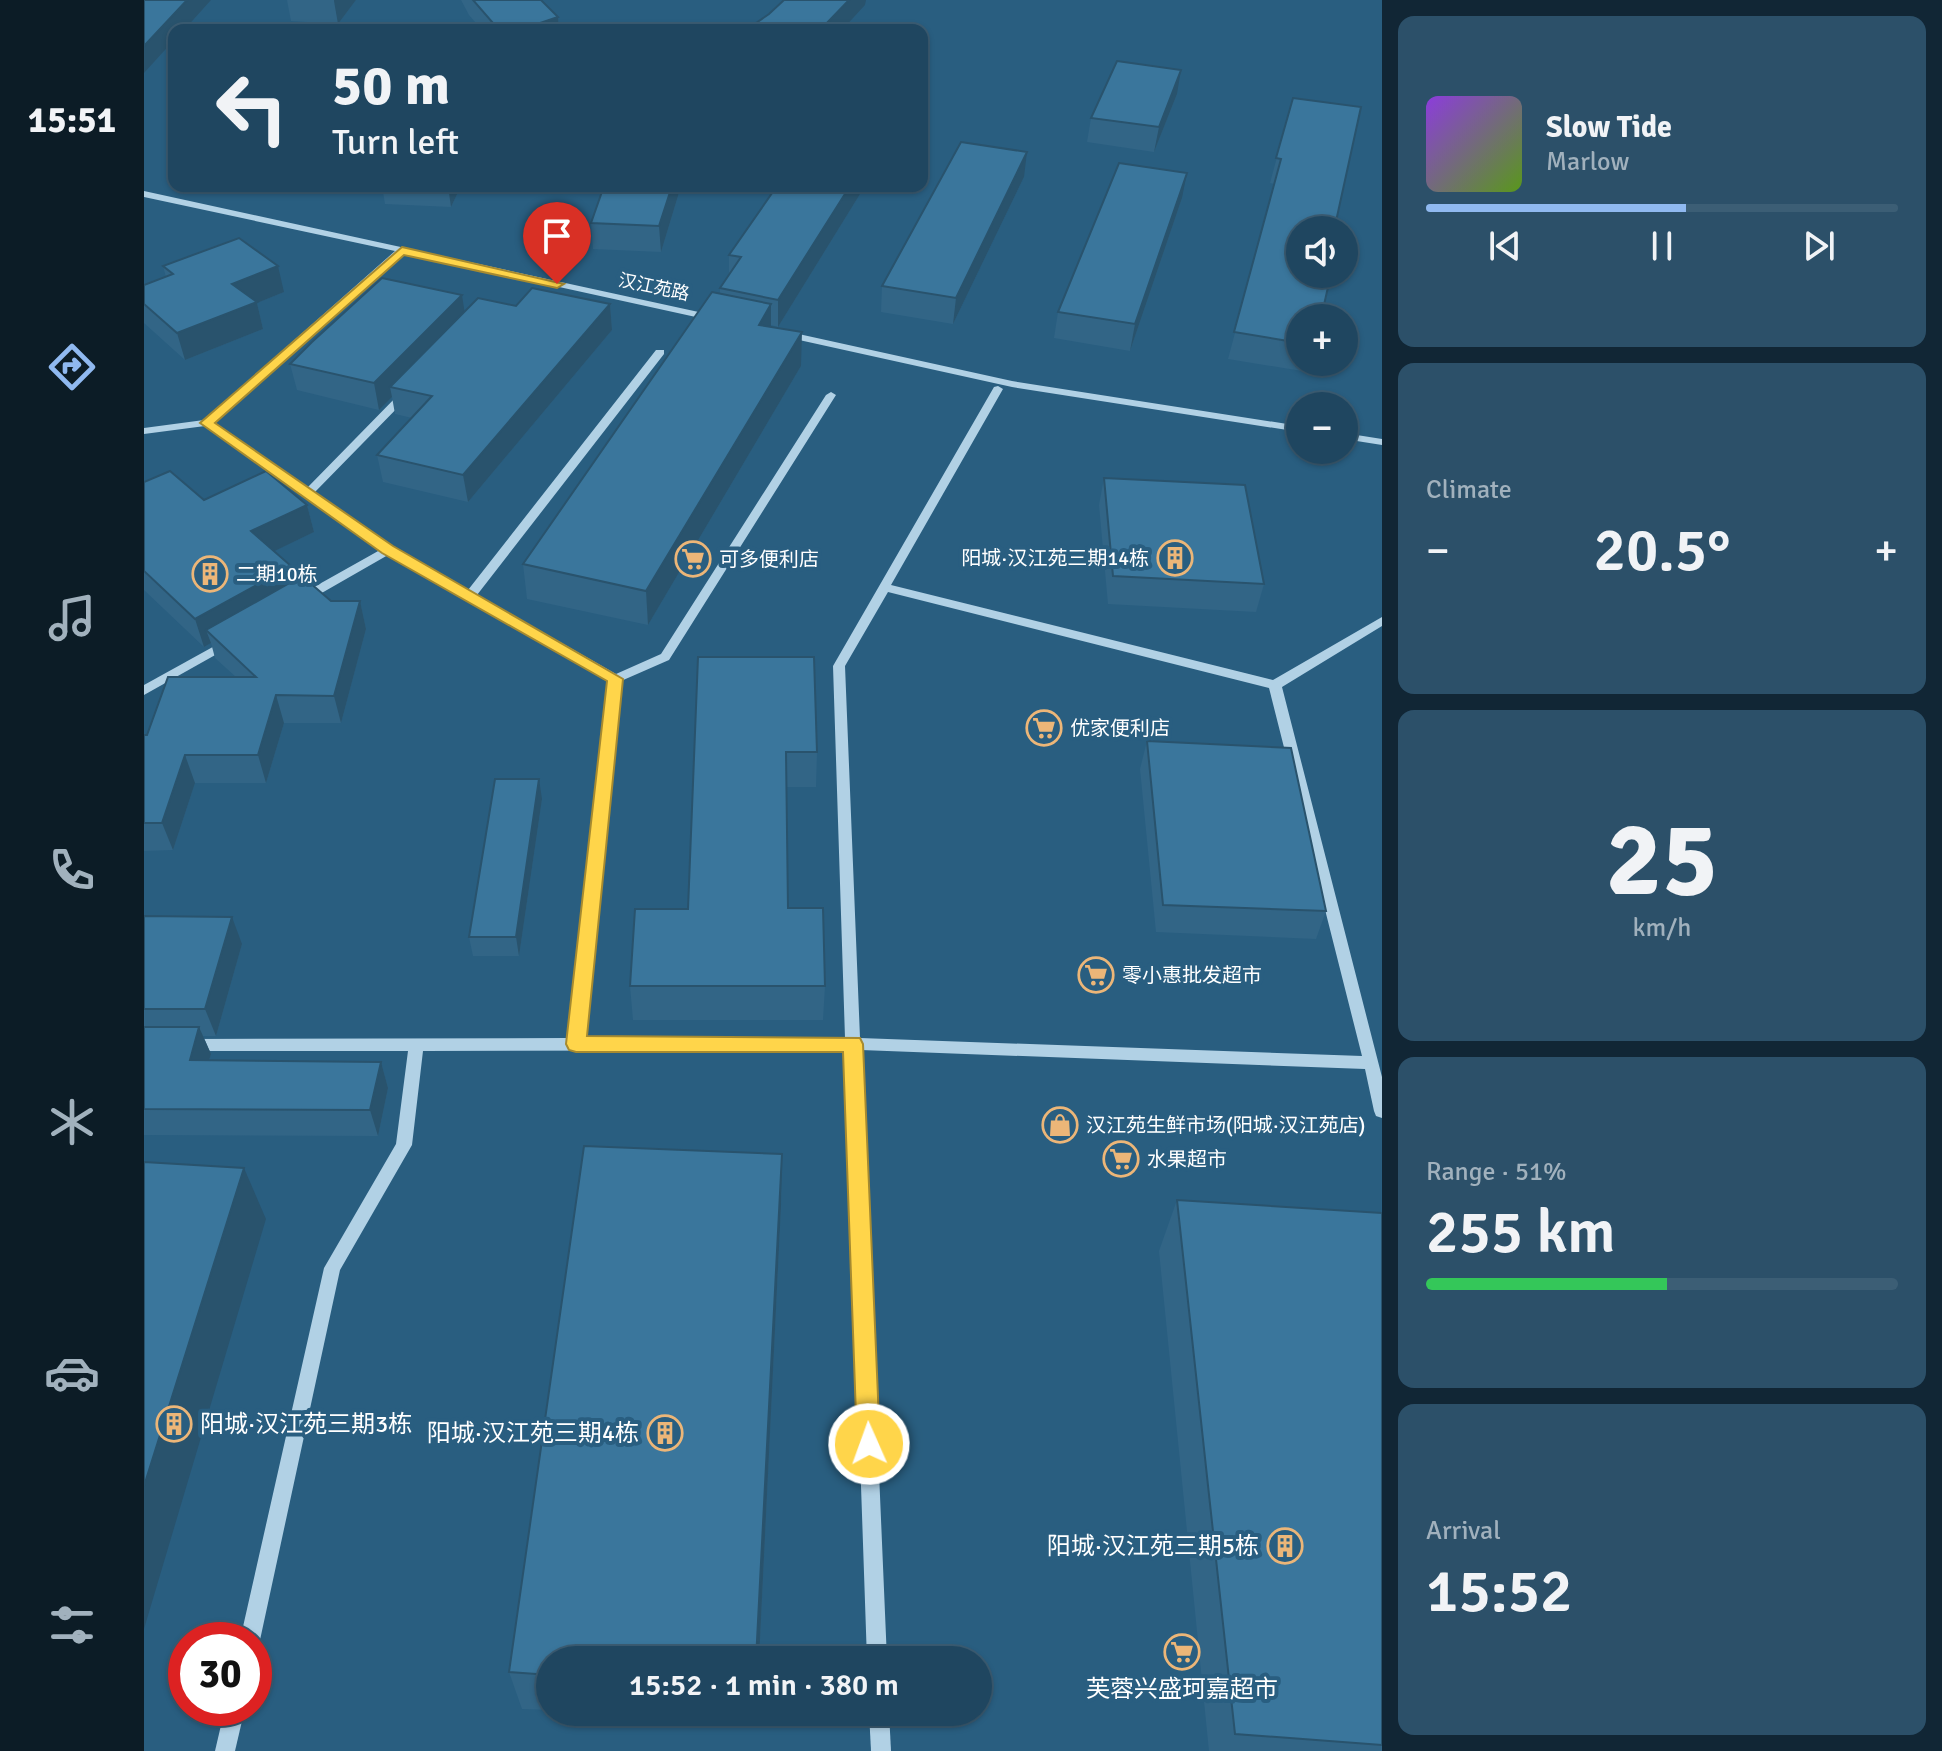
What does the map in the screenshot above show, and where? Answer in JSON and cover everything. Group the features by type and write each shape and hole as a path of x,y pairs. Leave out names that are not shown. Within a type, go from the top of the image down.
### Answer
{"street":[{"name":"汉江苑路","path":"144,194 729,322"},
{"path":"144,431 207,423 402,250"},
{"path":"776,332 1012,384 1286,427"},
{"path":"470,596 660,352"},
{"path":"307,494 417,381"},
{"path":"876,1646 839,666 998,389"},
{"path":"615,679 665,657 831,395"},
{"path":"207,423 388,550 615,679"},
{"path":"1358,438 1382,442"},
{"path":"293,605 388,550"},
{"path":"884,587 1275,685 1382,621"},
{"path":"144,691 239,636"},
{"path":"576,1044 615,679"},
{"path":"1275,685 1382,1111"},
{"path":"174,1045 853,1044 1371,1063"},
{"path":"254,1622 332,1268 404,1145 416,1045"},
{"path":"225,1751 231,1726"},
{"path":"880,1726 881,1751"}],"building":[{"path":"144,0 187,0 144,46"},
{"path":"473,0 541,0 558,17 537,24 494,24"},
{"path":"784,0 849,0 826,24 755,24"},
{"path":"1117,61 1181,70 1159,127 1091,118"},
{"path":"1293,98 1361,107 1337,216 1286,216 1286,288 1328,288 1324,304 1286,304 1286,341 1234,332 1281,159 1276,158"},
{"path":"961,142 1027,152 956,298 882,286"},
{"path":"1119,163 1187,173 1135,324 1058,312"},
{"path":"602,192 670,192 659,226 591,223"},
{"path":"773,192 846,192 778,300 720,288 741,257 729,255"},
{"path":"239,238 278,266 232,284 257,302 177,333 144,304 144,285 173,274 163,266"},
{"path":"382,278 462,295 374,383 290,364 312,342"},
{"path":"532,288 610,304 463,475 377,455 432,396 390,387 478,298 516,306"},
{"path":"712,292 771,304 759,325 802,332 646,591 523,564"},
{"name":"二期10栋","path":"170,471 204,500 266,471 307,505 251,531 291,566 195,619 144,571 144,482"},
{"name":"阳城·汉江苑三期14栋","path":"1104,478 1245,485 1264,584 1113,576"},
{"path":"302,576 331,601 360,601 334,696 276,695 258,755 185,755 162,823 144,823 144,735 147,735 168,677 256,677 206,630"},
{"path":"698,657 814,657 817,752 786,752 788,908 823,908 825,986 630,986 635,909 688,909"},
{"path":"1147,741 1291,748 1326,911 1163,905"},
{"path":"495,779 539,779 516,937 469,937"},
{"path":"144,916 232,917 205,1009 144,1009"},
{"path":"144,1027 199,1027 190,1060 381,1062 370,1110 144,1109"},
{"name":"阳城·汉江苑三期4栋","path":"584,1146 782,1154 757,1646 536,1646 536,1674 509,1672"},
{"path":"144,1162 244,1168 144,1486"},
{"name":"阳城·汉江苑三期5栋","path":"1177,1200 1382,1213 1382,1745 1235,1734"}],"place":[{"name":"阳城·汉江苑三期14栋","path":"1175,558"},
{"name":"可多便利店","path":"693,559"},
{"name":"二期10栋","path":"210,574"},
{"name":"优家便利店","path":"1044,728"},
{"name":"零小惠批发超市","path":"1096,975"},
{"name":"汉江苑生鲜市场(阳城·汉江苑店)","path":"1060,1125"},
{"name":"水果超市","path":"1121,1159"},
{"name":"阳城·汉江苑三期3栋","path":"174,1424"},
{"name":"阳城·汉江苑三期4栋","path":"665,1433"},
{"name":"阳城·汉江苑三期5栋","path":"1285,1546"},
{"name":"芙蓉兴盛珂嘉超市","path":"1182,1652"}],"route":[{"path":"557,284 402,250 207,423 388,550 615,679 576,1044 853,1044 869,1444"}]}
